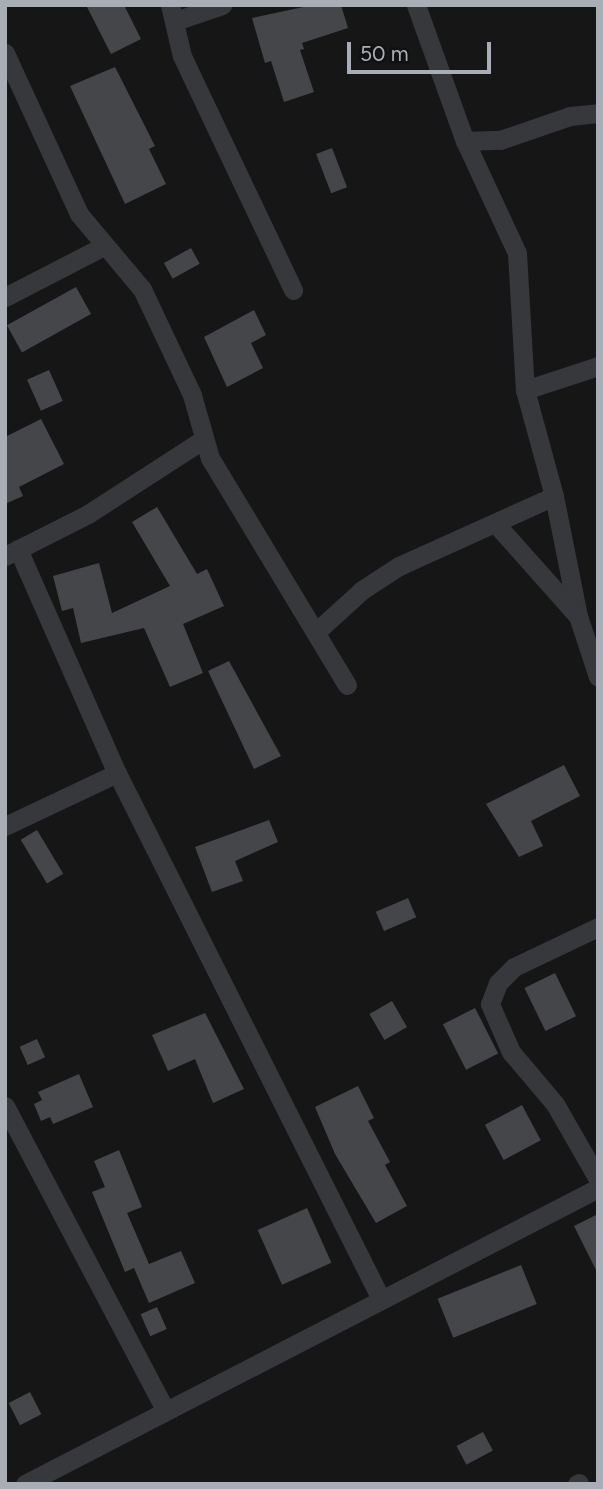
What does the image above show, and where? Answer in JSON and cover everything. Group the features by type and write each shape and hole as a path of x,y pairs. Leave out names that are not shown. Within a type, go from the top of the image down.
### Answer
{"street":[{"path":"222,5 173,13 181,57 293,290"},
{"path":"416,5 465,141 517,253 525,390 554,496 578,616 598,677"},
{"path":"5,53 66,189 104,246 142,289 192,395 210,458 347,685"},
{"path":"465,141 500,140 570,116 598,113"},
{"path":"5,297 104,246"},
{"path":"525,390 598,366"},
{"path":"204,439 88,514 12,553 117,773 381,1298"},
{"path":"316,632 380,578 554,496"},
{"path":"495,523 578,616"},
{"path":"5,826 117,773"},
{"path":"598,927 514,967 498,983 490,1004 511,1052 555,1104 598,1179"},
{"path":"5,1106 164,1408"},
{"path":"25,1484 164,1408 598,1188"}],"building":[{"path":"86,5 124,5 141,39 111,54"},
{"path":"313,5 341,5 348,28 302,43 304,49 300,50 314,92 284,102 271,61 265,63 252,18"},
{"path":"115,67 155,146 149,149 166,184 125,204 70,86"},
{"path":"332,148 347,187 331,193 316,154"},
{"path":"191,248 200,264 173,279 164,263"},
{"path":"76,287 91,314 22,352 7,325"},
{"path":"254,310 266,335 251,343 263,368 227,387 204,337"},
{"path":"49,370 63,401 41,411 27,380"},
{"path":"41,419 64,464 19,487 23,496 5,504 5,437"},
{"path":"157,507 197,574 207,569 224,606 183,624 203,673 170,687 144,628 81,643 73,608 62,611 53,576 99,563 112,613 170,586 132,522"},
{"path":"229,661 281,756 254,769 208,671"},
{"path":"564,765 580,796 531,821 543,846 519,857 486,804"},
{"path":"269,820 278,842 235,861 243,881 212,892 195,847"},
{"path":"37,830 63,874 47,884 21,840"},
{"path":"408,898 416,917 384,931 376,912"},
{"path":"555,973 576,1016 545,1031 524,988"},
{"path":"392,1001 407,1027 384,1040 369,1014"},
{"path":"475,1008 498,1053 466,1070 443,1024"},
{"path":"205,1013 244,1089 213,1103 195,1059 168,1071 152,1035"},
{"path":"37,1039 45,1057 28,1065 20,1047"},
{"path":"79,1074 93,1107 53,1124 50,1117 41,1121 34,1104 42,1100 38,1092"},
{"path":"358,1086 374,1118 368,1121 390,1162 385,1165 407,1206 376,1223 335,1154 315,1107"},
{"path":"522,1105 541,1140 504,1160 485,1125"},
{"path":"119,1150 142,1207 127,1213 149,1264 181,1251 195,1283 149,1303 134,1268 125,1272 92,1192 105,1187 94,1161"},
{"path":"307,1208 331,1263 282,1285 258,1230"},
{"path":"598,1214 598,1274 574,1226"},
{"path":"521,1265 537,1304 453,1338 438,1299"},
{"path":"157,1307 167,1329 150,1336 141,1314"},
{"path":"30,1392 41,1414 20,1425 9,1403"},
{"path":"483,1432 493,1451 466,1465 457,1446"}]}
